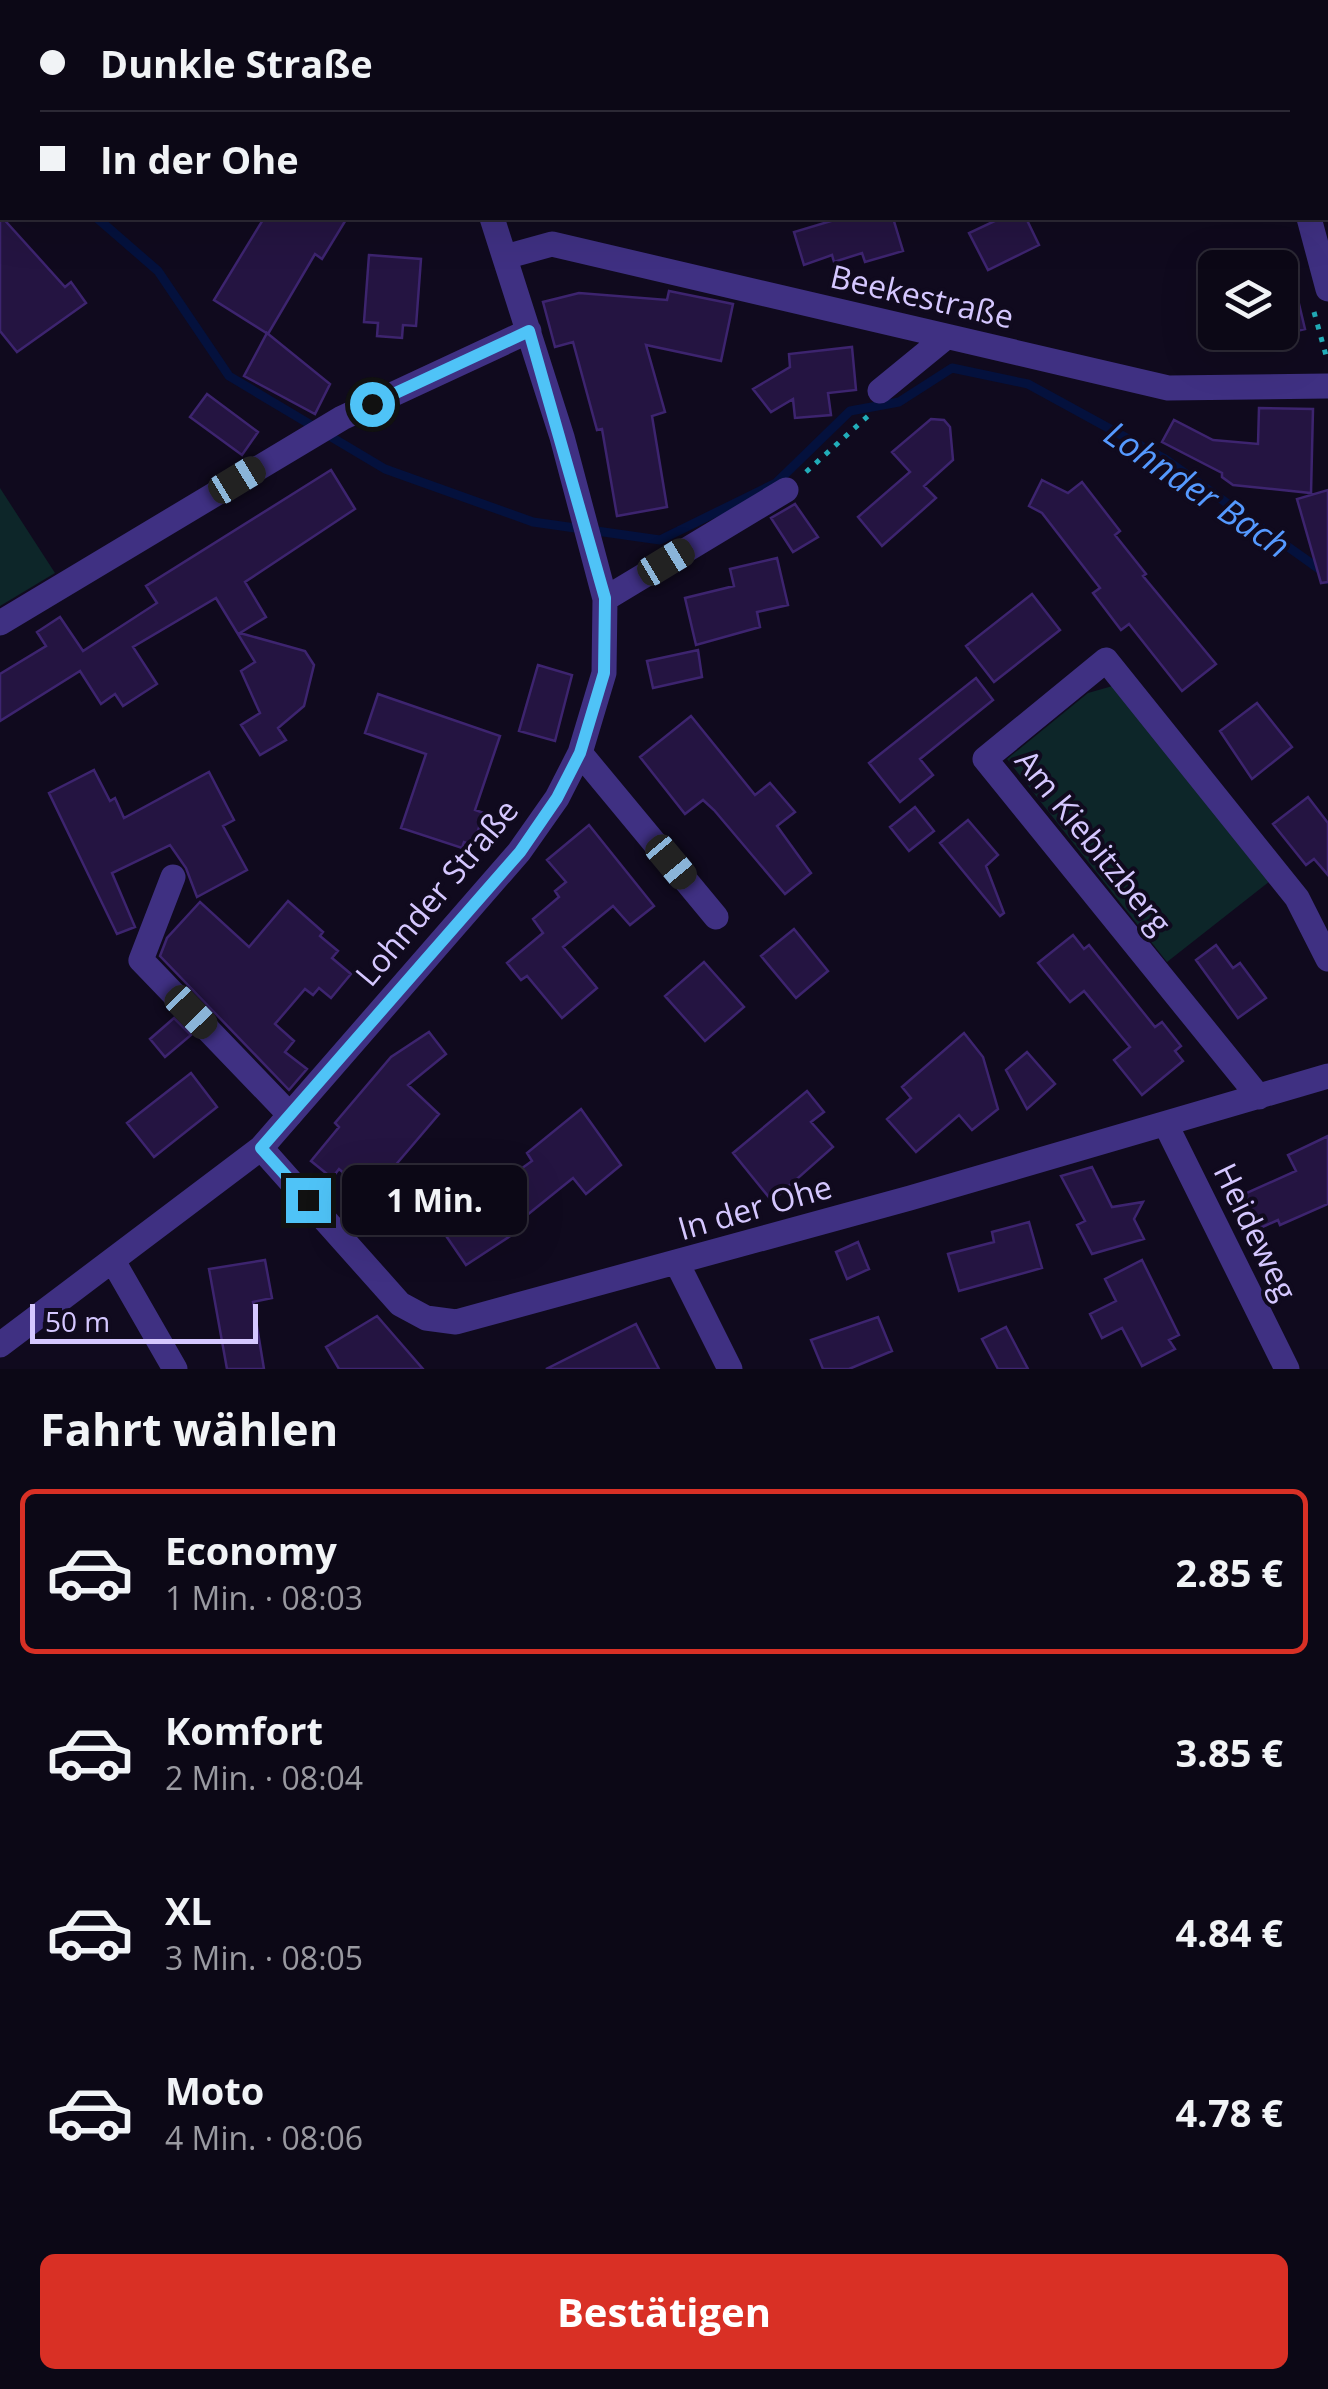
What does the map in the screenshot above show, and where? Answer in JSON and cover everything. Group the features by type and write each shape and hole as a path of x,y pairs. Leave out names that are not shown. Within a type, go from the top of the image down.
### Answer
{"street":[{"name":"Lohnder Straße","path":"0,1344 261,1148 520,852 557,798 580,753 604,673 605,598 529,331 493,220"},
{"path":"1309,220 1328,289"},
{"name":"Beekestraße","path":"505,258 552,244 1168,388 1328,386"},
{"path":"0,623 342,418 529,331"},
{"path":"875,403 946,336"},
{"path":"605,598 786,490"},
{"name":"Am Kiebitzberg","path":"1259,1097 984,759 1106,660 1297,898 1328,958"},
{"path":"580,753 716,917"},
{"path":"173,877 142,960 290,1115"},
{"name":"In der Ohe","path":"261,1148 400,1304 426,1318 456,1322 677,1263 1328,1076"},
{"name":"Heideweg","path":"1166,1125 1287,1369"},
{"path":"113,1261 176,1369"},
{"path":"677,1263 730,1369"}],"path":[{"path":"786,490 875,403"}],"green space":[{"path":"0,488 55,573 0,606"},
{"path":"1116,685 1274,878 1167,962 1007,759 1088,693"}],"building":[{"path":"0,220 5,220 65,287 71,282 86,303 17,352 0,331"},
{"path":"263,220 346,220 322,259 315,254 268,334 214,300"},
{"path":"834,220 894,220 903,251 865,262 862,253 834,262 832,255 804,265 794,232"},
{"path":"997,220 1027,220 1039,245 988,270 969,233"},
{"path":"369,255 421,259 416,326 403,325 402,338 377,336 378,323 364,322"},
{"path":"669,291 733,304 721,361 646,345 665,412 652,416 667,507 617,516 602,429 597,430 573,342 555,347 543,302 579,293 667,300"},
{"path":"1298,300 1305,329 1298,331"},
{"path":"267,333 330,384 315,414 244,376"},
{"path":"852,347 856,390 828,393 831,415 795,418 793,399 771,412 753,389 790,367 789,354"},
{"path":"207,394 258,432 242,455 190,417"},
{"path":"1259,408 1313,409 1311,493 1233,485 1222,473 1162,442 1174,420 1213,440 1258,444"},
{"path":"931,419 944,420 950,427 953,460 924,486 936,498 882,546 858,517 910,472 892,452"},
{"path":"331,470 355,509 245,582 266,617 240,633 305,651 314,665 304,706 278,728 286,740 260,755 241,725 260,713 241,671 255,662 216,598 133,647 157,684 123,706 115,694 101,704 80,671 0,721 0,674 46,646 37,632 60,617 83,651 157,603 146,586"},
{"path":"1042,480 1068,493 1082,482 1120,531 1115,535 1146,574 1143,576 1216,664 1182,691 1129,624 1121,630 1093,593 1100,588 1042,513 1029,506"},
{"path":"1328,490 1328,582 1321,583 1297,499"},
{"path":"795,504 818,537 793,552 771,518"},
{"path":"777,558 788,605 757,612 760,627 696,645 685,598 734,586 730,569"},
{"path":"1032,594 1060,630 994,682 966,646"},
{"path":"698,650 702,677 653,688 647,661"},
{"path":"538,665 572,675 555,741 519,731"},
{"path":"976,678 993,700 920,759 933,775 900,802 869,763"},
{"path":"378,694 500,736 475,810 484,813 473,845 464,842 462,848 401,828 426,754 365,733"},
{"path":"1257,703 1292,747 1252,779 1220,731"},
{"path":"691,716 755,795 770,783 795,812 777,826 811,873 785,894 714,810 703,800 685,814 640,757"},
{"path":"94,770 124,818 209,772 234,820 223,826 247,870 197,897 186,868 170,845 112,873 135,927 117,934 49,793"},
{"path":"1308,797 1328,823 1328,875 1314,859 1306,865 1273,824"},
{"path":"915,807 934,831 909,851 890,827"},
{"path":"968,820 998,855 986,866 1004,913 1000,916 940,843"},
{"path":"589,825 654,906 630,925 613,906 563,947 597,988 562,1018 527,976 521,980 507,963 543,933 533,919 559,897 555,891 566,882 547,860"},
{"path":"288,901 323,932 320,936 338,951 332,958 351,974 331,998 319,988 313,995 305,989 275,1024 294,1041 285,1052 307,1069 289,1090 160,956 167,938 200,902 249,947"},
{"path":"794,929 828,971 796,998 761,956"},
{"path":"1073,935 1084,949 1089,945 1155,1027 1162,1022 1181,1046 1175,1051 1183,1061 1142,1095 1114,1060 1130,1047 1084,991 1070,1002 1038,963"},
{"path":"1216,945 1233,968 1240,963 1266,998 1238,1018 1196,960"},
{"path":"704,962 744,1007 705,1041 665,996"},
{"path":"174,1018 191,1035 165,1057 150,1039"},
{"path":"429,1032 446,1054 408,1085 439,1114 387,1175 401,1187 383,1207 339,1169 332,1178 311,1161 339,1127 335,1123 391,1057"},
{"path":"964,1033 983,1057 998,1109 972,1130 959,1115 916,1152 887,1119 911,1098 902,1087"},
{"path":"1027,1052 1055,1084 1027,1109 1006,1070"},
{"path":"191,1073 217,1107 154,1157 127,1123"},
{"path":"807,1091 824,1112 811,1122 833,1147 772,1201 733,1153"},
{"path":"581,1109 621,1165 586,1194 573,1178 511,1228 515,1233 466,1265 440,1227 532,1161 527,1153"},
{"path":"1328,1136 1328,1204 1280,1225 1278,1220 1258,1229 1242,1195 1296,1171 1288,1155"},
{"path":"1092,1167 1112,1207 1143,1202 1134,1219 1144,1239 1092,1254 1077,1225 1085,1221 1061,1176"},
{"path":"1029,1222 1042,1268 959,1291 948,1254 994,1242 992,1232"},
{"path":"858,1242 869,1269 847,1279 836,1252"},
{"path":"265,1260 272,1298 253,1302 264,1369 227,1369 209,1269"},
{"path":"1142,1260 1179,1335 1169,1340 1175,1349 1142,1366 1122,1328 1102,1338 1090,1314 1116,1301 1105,1279"},
{"path":"377,1316 423,1369 339,1369 326,1347"},
{"path":"878,1317 892,1351 849,1369 823,1369 811,1340"},
{"path":"636,1324 659,1369 546,1369"},
{"path":"1006,1327 1028,1369 998,1369 982,1339"}],"waterway":[{"name":"Lohnder Bach","path":"99,220 158,271 229,376 385,469 533,522 660,540 776,483 850,411 899,402 952,368 1028,384 1165,459 1322,571 1328,580"}],"route":[{"path":"308,1200 261,1148 520,852 557,798 580,753 604,673 605,598 529,331 372,404"}]}
